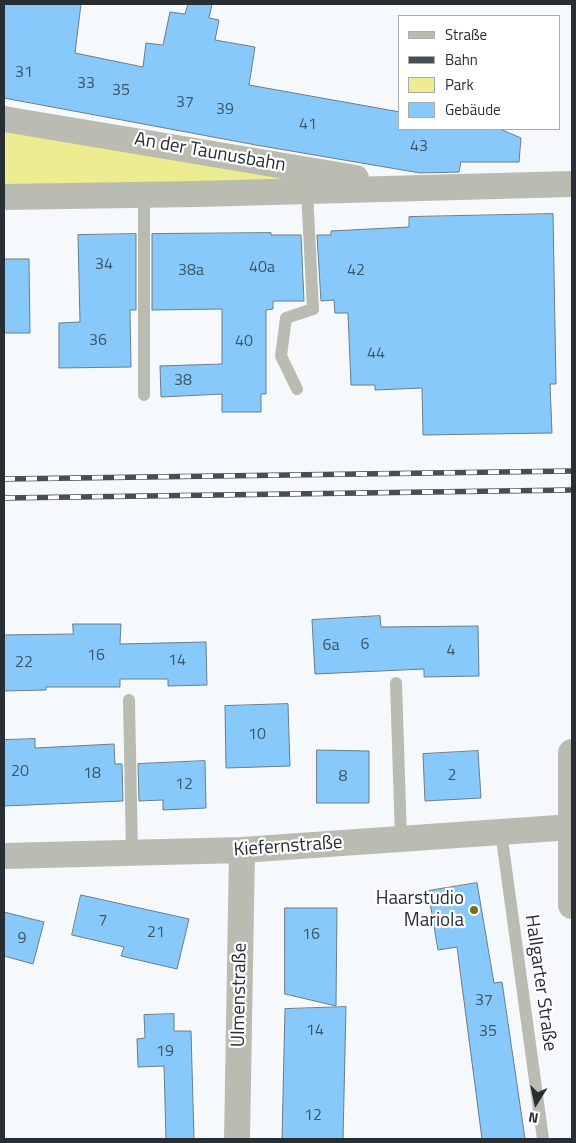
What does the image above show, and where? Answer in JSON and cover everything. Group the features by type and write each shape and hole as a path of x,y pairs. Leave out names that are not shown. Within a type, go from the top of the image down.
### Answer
{"street":[{"name":"An der Taunusbahn","path":"4,119 416,188"},
{"name":"An der Taunusbahn","path":"4,197 572,184"},
{"path":"572,753 572,905"},
{"name":"Kiefernstraße","path":"4,856 242,850 572,827"},
{"name":"Ulmenstraße","path":"237,1139 242,850"}],"lane":[{"path":"297,390 281,356 286,318 313,309 308,191"},
{"path":"144,194 144,395"},
{"path":"396,683 401,839"},
{"path":"129,700 132,853"},
{"name":"Hallgarter Straße","path":"501,832 543,1139"}],"green space":[{"path":"4,119 416,188 4,197"}],"building":[{"path":"4,4 81,4 75,53 143,67 146,43 163,45 170,12 185,14 188,4 212,4 209,18 219,20 215,40 255,47 249,85 398,112 398,130 502,130 521,138 519,162 461,162 459,172 420,173 256,145 4,98"},
{"path":"553,214 556,384 550,384 552,433 423,435 422,388 375,390 375,385 351,385 348,313 335,313 334,300 321,301 317,235 331,235 331,231 409,227 409,217"},
{"path":"271,233 271,235 301,235 304,301 273,301 273,309 266,310 266,394 261,394 261,412 222,412 222,394 161,397 160,366 222,364 222,309 152,310 152,234"},
{"path":"136,234 136,310 130,310 131,367 59,368 59,323 80,322 78,235"},
{"path":"4,259 29,259 30,333 4,333"},
{"path":"380,616 381,627 478,626 479,676 424,677 424,669 315,674 312,620"},
{"path":"73,624 121,624 120,644 206,642 207,685 168,686 168,679 120,679 120,687 46,687 46,690 4,691 4,635 73,634"},
{"path":"288,704 290,766 226,768 225,706"},
{"path":"35,739 35,748 114,744 115,764 122,764 123,801 4,806 4,740"},
{"path":"317,750 369,751 369,803 317,803"},
{"path":"478,751 481,798 425,801 423,754"},
{"path":"205,761 206,808 163,810 163,800 139,801 138,764"},
{"path":"477,883 494,983 502,982 525,1139 482,1139 457,947 438,950 428,891"},
{"path":"81,895 189,919 177,969 121,956 124,947 72,935"},
{"path":"285,908 337,908 336,1006 285,994"},
{"path":"4,912 44,922 33,964 4,956"},
{"path":"346,1007 343,1139 282,1139 285,1009"},
{"path":"174,1014 174,1031 191,1031 194,1139 166,1139 164,1066 138,1067 137,1039 145,1038 144,1015"}],"railway":[{"path":"4,479 572,471"},
{"path":"4,498 572,490"}],"place":[{"name":"Haarstudio Mariola","path":"474,910"}]}
